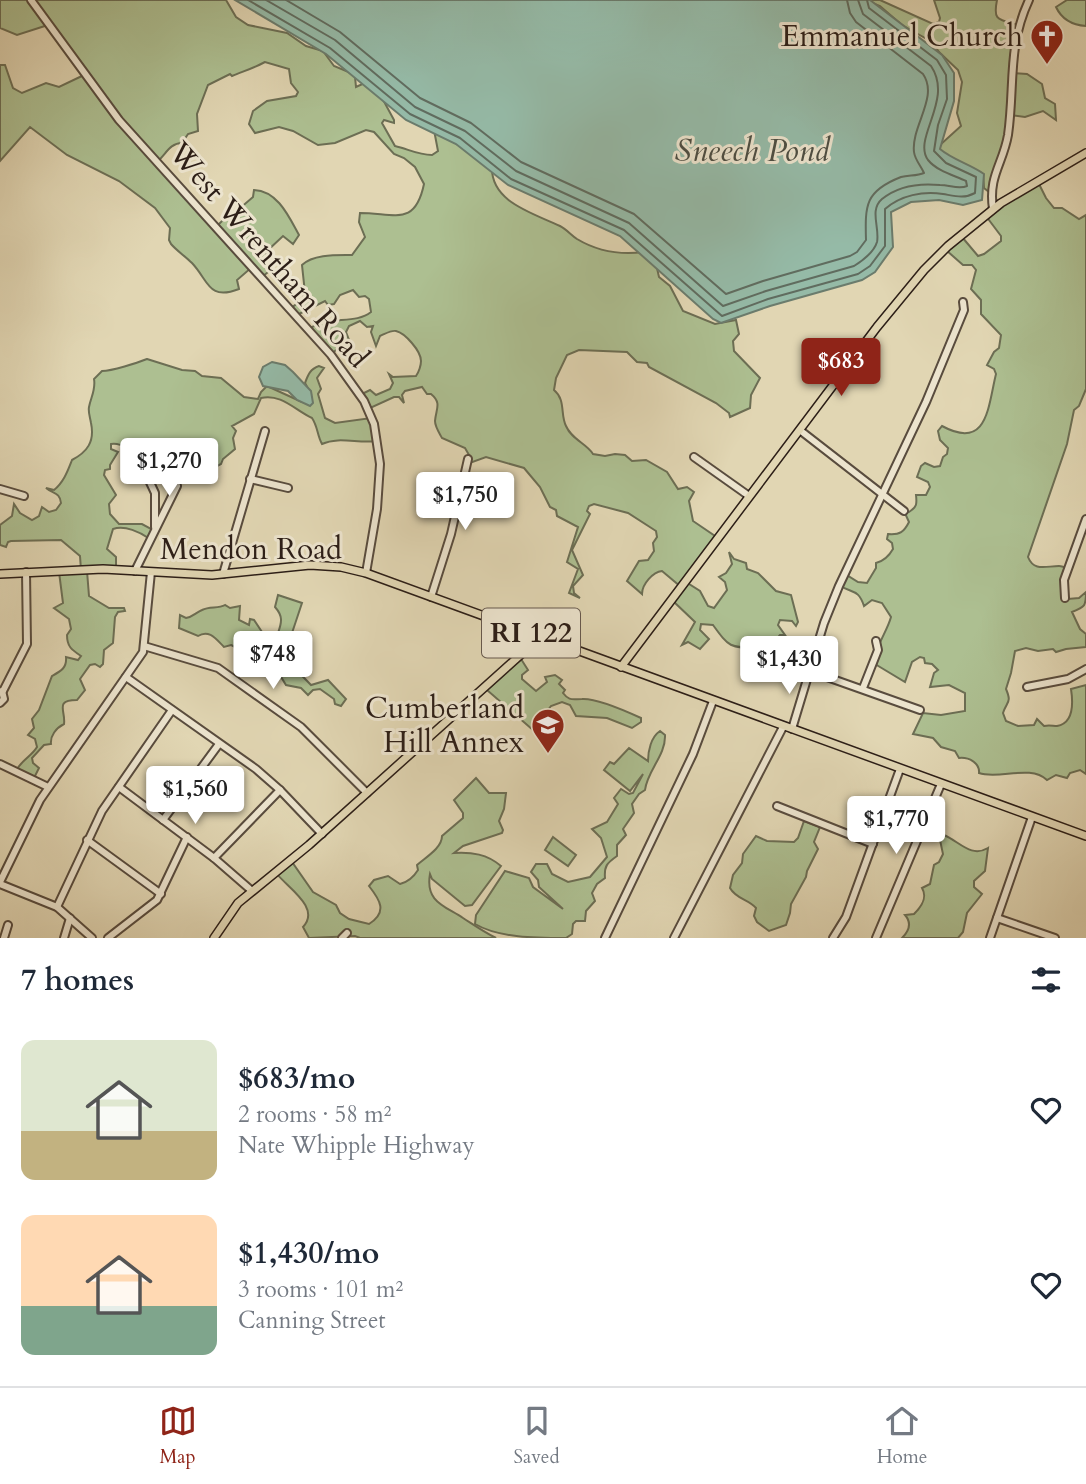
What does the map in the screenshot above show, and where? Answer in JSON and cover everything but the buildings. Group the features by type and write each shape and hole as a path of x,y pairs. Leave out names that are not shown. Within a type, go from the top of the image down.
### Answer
{"main road":[{"path":"621,667 909,286 948,246 993,209 1086,153"},
{"name":"Mendon Road","path":"0,574 72,569 188,575 223,574 310,565 341,567 366,573 1086,836"},
{"path":"214,938 230,911 322,834 507,669 535,642 537,635"},
{"path":"633,650 634,662 640,673"}],"street":[{"name":"West Wrentham Road","path":"31,0 119,120 324,346 363,401 374,424 380,464 377,509 366,573"},
{"path":"993,209 990,192 1007,137 1016,32 1029,0"},
{"path":"792,729 839,586 926,402 964,310 963,302"},
{"path":"223,574 265,431"},
{"path":"801,431 904,511"},
{"path":"694,457 749,496"},
{"path":"431,597 451,534 468,459"},
{"path":"147,476 153,484 155,494 155,528"},
{"path":"250,478 288,488"},
{"path":"135,571 177,486"},
{"path":"0,489 24,496"},
{"path":"1065,598 1064,580 1086,519"},
{"path":"0,703 4,699 1,691 27,644 26,572"},
{"path":"92,938 57,907 0,883 36,806 139,659 144,646 151,572"},
{"path":"863,688 878,650 876,641"},
{"path":"144,646 218,668 301,727 368,793"},
{"path":"1027,687 1068,679 1086,669"},
{"path":"810,671 920,710"},
{"path":"126,677 256,769 322,834"},
{"path":"605,938 693,754 713,701"},
{"path":"57,907 102,811 172,710"},
{"path":"674,938 783,727"},
{"path":"163,820 219,744"},
{"path":"0,764 48,787"},
{"path":"833,938 846,917 900,769"},
{"path":"876,938 941,784"},
{"path":"119,787 214,858 252,891"},
{"path":"214,858 280,790"},
{"path":"777,806 873,844"},
{"path":"990,938 1032,817"},
{"path":"108,938 161,894 187,837"},
{"path":"87,840 161,894"},
{"path":"64,938 70,918"},
{"path":"997,918 1055,938"},
{"path":"4,938 8,925"}],"shaded area":[{"path":"0,0 226,0 236,17 248,25 287,33 306,46 323,51 334,66 355,77 356,87 369,81 374,83 394,120 394,123 384,120 382,123 395,146 432,155 438,151 434,130 492,166 498,189 515,205 560,226 593,247 627,253 644,252 656,264 659,277 670,286 683,311 715,324 736,320 739,334 733,341 734,351 760,378 751,395 750,408 730,417 729,413 716,403 649,367 647,363 637,362 627,352 579,350 567,355 556,378 554,390 560,398 564,421 569,431 593,454 625,455 632,461 646,460 667,472 678,489 687,487 694,492 689,501 693,521 718,538 686,582 700,591 708,606 714,608 727,590 725,582 719,577 726,573 732,564 729,552 734,559 746,563 747,569 758,573 776,591 791,595 798,622 796,626 792,621 780,620 778,625 785,635 780,635 773,643 773,648 782,656 767,662 757,648 731,645 713,625 701,624 700,630 709,639 700,649 688,642 682,645 695,622 672,600 681,587 662,571 649,579 642,594 627,581 639,561 648,560 654,551 653,543 657,537 656,531 628,513 594,504 589,506 587,511 590,514 572,550 583,575 573,586 574,593 580,598 569,593 578,569 567,562 578,527 557,516 556,510 550,507 540,487 524,468 486,457 467,464 469,455 465,448 442,438 435,423 438,406 436,400 422,387 405,391 402,395 404,403 399,397 394,397 368,409 360,395 370,390 376,395 390,389 393,383 389,374 393,377 416,376 421,361 412,343 400,332 394,331 380,336 376,346 371,332 373,326 367,327 360,321 349,326 346,332 349,340 331,354 309,329 324,322 357,318 371,312 369,299 365,296 359,297 353,290 340,295 334,304 328,305 325,301 297,315 291,308 302,300 305,293 302,265 318,257 352,255 365,237 359,222 360,213 402,215 415,207 420,198 424,184 415,167 394,154 374,132 366,130 335,143 318,145 293,131 279,127 255,133 249,124 253,111 267,101 296,96 298,92 291,83 289,69 265,62 208,85 197,114 198,131 188,134 182,143 171,147 158,161 217,226 224,219 237,214 253,197 254,190 262,191 276,200 299,235 293,244 283,236 266,252 273,268 262,277 252,267 237,280 239,289 221,293 215,291 192,263 171,244 170,228 155,208 119,181 67,155 30,127 0,161 0,65 5,65 13,88 22,93 46,83 59,87 84,75 48,25 17,35 0,28"},
{"path":"865,0 880,0 933,24 939,22 940,18 934,0 997,0 998,18 1017,25 1011,51 1014,73 1027,74 1042,84 1045,98 1055,104 1056,120 1043,111 1025,117 1010,115 1007,139 989,192 984,188 983,174 952,163 939,149 961,126 957,113 962,82 958,70 932,42 902,25 880,6"},
{"path":"1067,0 1086,0 1086,26 1068,21 1058,12 1056,7"},
{"path":"1038,182 1054,208 1062,208 1079,219 1086,215 1086,389 1079,406 1074,410 1067,444 1028,557 1037,566 1060,566 1070,570 1067,582 1068,599 1079,598 1086,592 1084,605 1072,612 1080,629 1086,634 1086,647 1056,652 1053,649 1038,651 1026,648 1015,651 1006,689 1009,700 1003,713 1006,721 1018,726 1034,725 1037,719 1044,726 1063,724 1067,721 1072,706 1071,689 1086,685 1086,774 1080,770 1070,773 1067,778 1056,775 1047,780 1032,773 979,773 978,766 973,761 959,758 955,751 941,747 933,738 913,734 923,713 941,715 965,711 965,693 949,685 930,687 934,673 938,670 932,664 925,663 924,658 920,657 912,662 905,682 875,664 891,617 882,603 872,600 864,606 857,594 839,585 845,574 858,582 867,583 876,563 884,560 893,549 892,543 887,539 888,534 903,530 909,522 904,511 909,512 914,508 916,495 926,495 930,487 928,482 917,477 921,466 925,463 934,467 940,466 947,454 948,448 940,440 938,431 942,426 969,433 977,429 988,411 996,374 994,369 987,365 999,348 1001,335 981,314 981,300 971,289 976,270 972,265 963,265 946,250 962,237 978,256 984,254 1001,241 1001,236 986,216"},
{"path":"147,359 182,370 195,371 202,376 221,378 244,397 258,399 267,386 302,402 311,394 305,383 307,377 319,366 324,368 317,378 321,389 318,394 325,418 335,423 371,418 377,441 335,441 322,444 312,418 282,400 268,397 261,398 254,414 232,426 236,431 233,438 235,449 221,464 200,475 184,467 189,450 187,446 181,448 183,453 180,455 174,448 161,452 156,461 152,458 140,460 128,448 111,444 111,449 118,452 104,475 116,495 109,504 110,514 119,524 142,524 155,531 150,539 132,530 113,529 107,549 116,557 116,570 87,571 89,596 109,608 124,608 125,611 118,612 115,617 113,643 104,650 103,664 100,667 90,665 80,679 85,690 77,700 63,704 64,724 54,733 51,744 44,745 32,758 39,768 33,780 16,771 37,747 35,739 28,735 34,728 32,719 39,710 52,676 64,667 66,657 78,660 81,656 68,642 67,635 71,629 69,619 54,608 63,603 59,572 81,570 80,556 61,540 11,541 6,547 0,545 0,525 12,516 14,504 20,513 32,520 39,516 42,507 49,512 56,510 61,503 59,497 46,488 54,490 57,487 72,460 86,450 91,441 89,409 94,379 102,371"},
{"path":"278,595 302,603 290,639 291,644 283,651 283,656 311,685 328,680 346,699 341,706 335,704 334,699 320,689 313,690 308,695 301,688 286,685 275,667 264,667 253,657 231,645 224,647 209,634 198,636 179,628 180,615 186,618 205,609 225,605 230,608 240,606 239,620 249,625 250,619 254,620 264,635 278,633 281,619 275,607"},
{"path":"521,659 528,670 522,675 522,679 536,691 547,682 545,677 555,675 562,680 559,684 569,698 604,703 641,718 641,722 632,728 607,718 576,716 570,705 562,702 551,706 533,730 487,690"},
{"path":"660,731 665,735 663,749 645,790 632,804 634,813 623,829 626,835 617,845 617,856 607,865 605,878 597,884 592,893 595,901 586,911 585,921 576,921 572,934 566,938 506,935 475,924 476,915 505,871 529,878 533,887 563,909 539,887 538,880 531,872 536,864 547,864 552,874 568,882 590,877 607,857 601,838 592,829 607,822 618,804 614,798 621,789 629,794 633,793 643,774 630,791 604,770 610,762 614,764 629,748 648,761 654,737"},
{"path":"476,778 489,793 506,793 499,821 503,830 502,833 463,846 454,853 479,855 501,866 472,905 465,906 432,879 430,874 429,883 433,897 438,902 496,938 309,938 303,927 308,920 306,906 277,874 292,862 313,892 336,905 340,913 349,919 369,924 379,915 380,906 369,886 374,880 388,876 400,884 412,877 418,870 417,865 436,848 442,836 463,818 463,813 454,800"},
{"path":"804,821 820,827 814,842 818,849 791,904 786,925 769,931 757,922 754,916 756,908 730,888 733,875 756,836 767,841 794,842"},
{"path":"944,835 971,850 982,851 988,848 985,871 974,881 974,887 982,894 967,913 963,932 958,938 902,938 909,927 905,915 914,914 921,905 924,899 922,888 930,884 934,865 943,854 940,840"},
{"path":"553,837 576,855 568,866 545,850"}],"water":[{"name":"Sneech Pond","path":"235,0 870,0 942,55 954,73 954,101 940,149 984,174 982,200 963,205 939,200 911,202 891,212 893,247 875,272 862,280 721,323 713,319 620,236 508,185 456,144 406,120 326,54"},
{"path":"272,362 285,365 311,391 313,403 310,406 297,400 288,391 263,386 259,377 263,367"}],"place":[{"name":"Emmanuel Church","path":"1047,66"},
{"name":"Cumberland Hill Annex","path":"548,755"}]}
